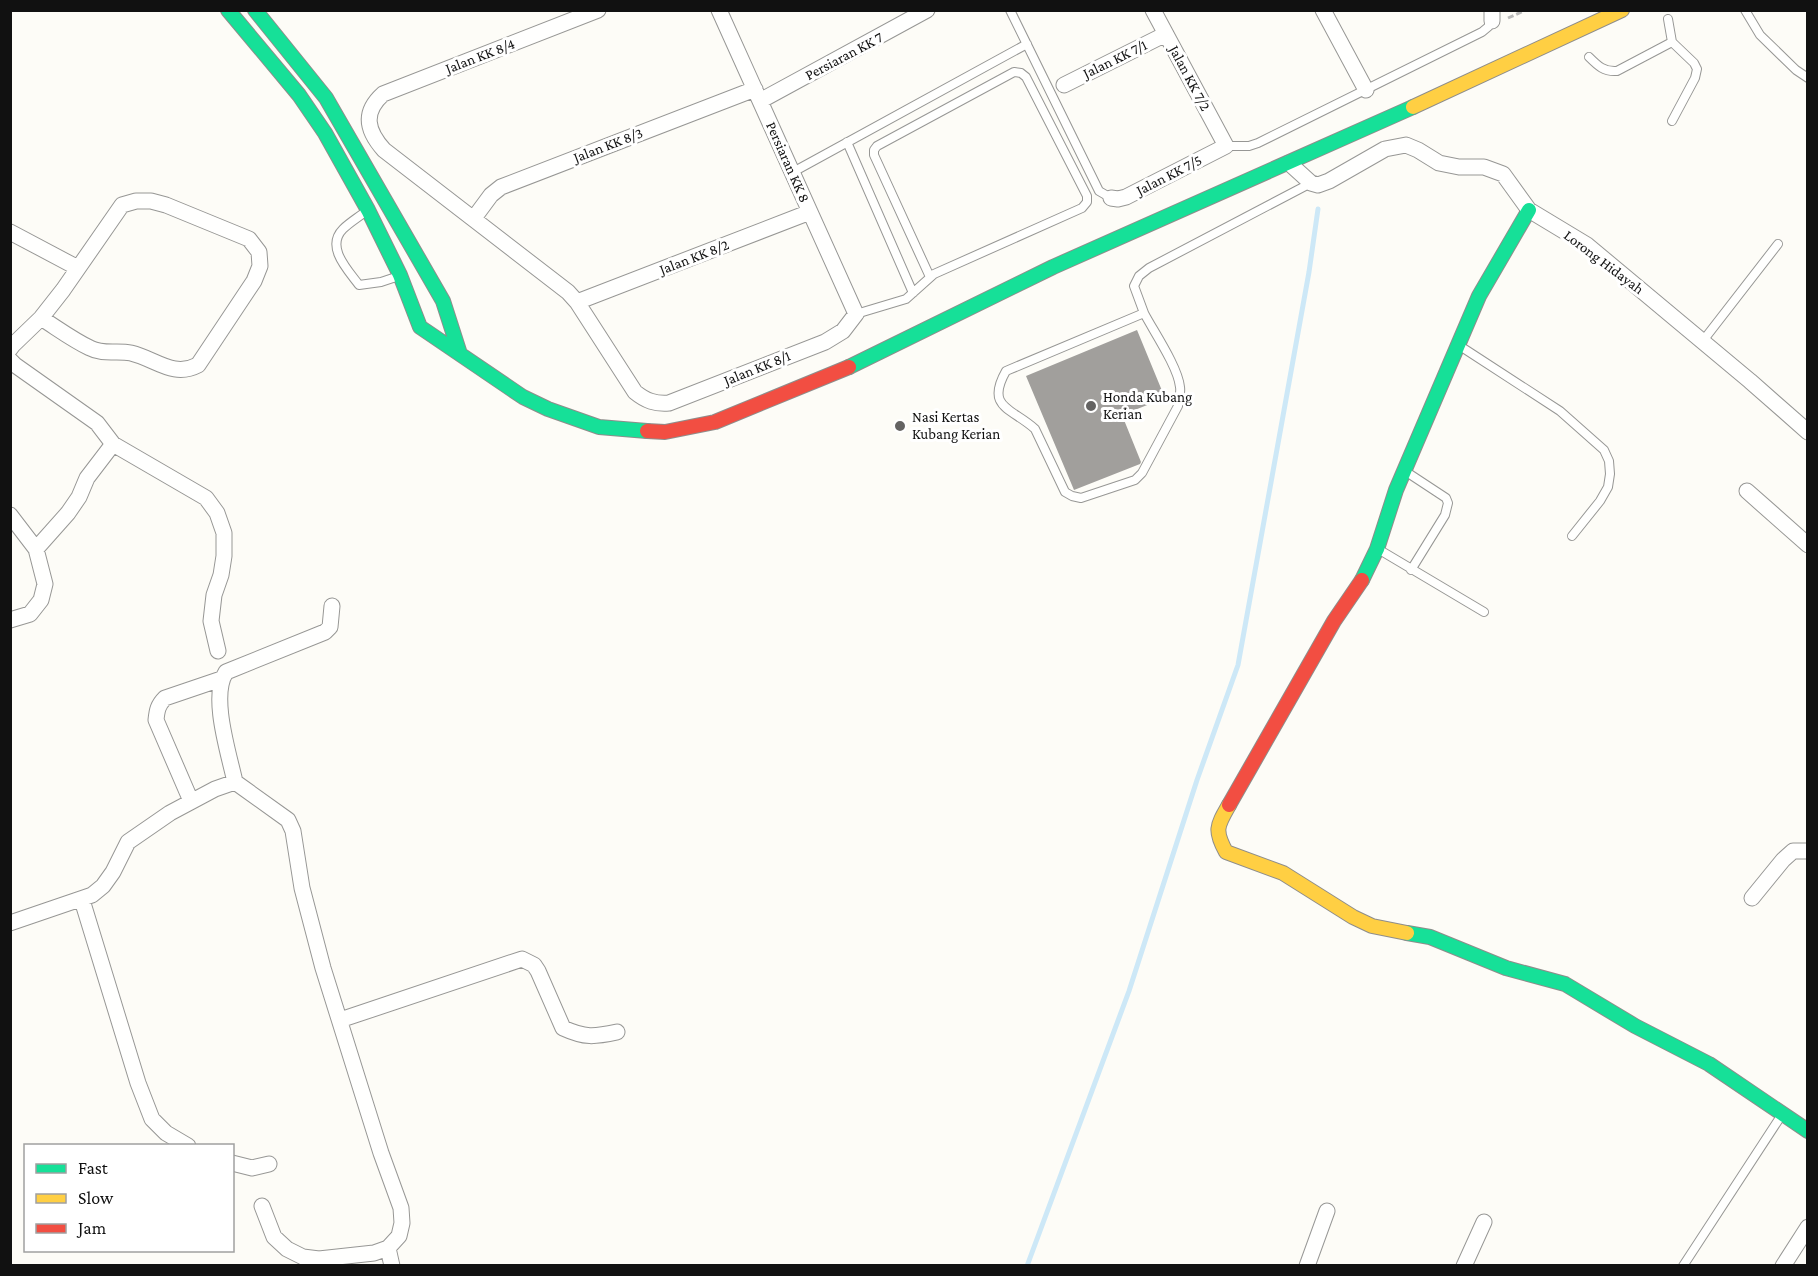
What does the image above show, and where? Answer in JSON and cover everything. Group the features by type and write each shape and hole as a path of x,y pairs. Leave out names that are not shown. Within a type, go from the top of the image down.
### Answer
{"main road":[{"path":"228,10 314,114 368,210 400,275 420,327 523,397 548,409 599,427 665,432 715,422 866,360 1053,267 1398,114 1622,10"},
{"path":"255,10 326,98 443,301 460,354"},
{"path":"1530,210 1479,296 1404,470 1377,549 1366,573 1334,621 1219,822 1218,838 1226,852 1283,873 1353,917 1372,926 1430,937 1506,968 1565,984 1635,1026 1709,1064 1808,1131"}],"street":[{"name":"Jalan KK 8/4","path":"474,218 384,150 377,142 369,122 370,111 375,101 383,94 598,10"},
{"name":"Persiaran KK 8","path":"719,10 856,314"},
{"name":"Persiaran KK 7","path":"757,95 927,10"},
{"name":"Jalan KK 7/2","path":"1154,10 1226,146"},
{"path":"1323,10 1366,90"},
{"name":"Jalan KK 7/1","path":"1064,85 1166,34"},
{"name":"Jalan KK 8/3","path":"474,218 491,195 501,187 757,95"},
{"name":"Jalan KK 7/5","path":"1111,198 1126,197 1226,146"},
{"name":"Lorong Hidayah","path":"1311,183 1318,185 1329,181 1385,149 1406,146 1418,150 1439,163 1459,167 1484,167 1503,174 1530,210 1587,245 1808,432"},
{"path":"1289,163 1311,183"},
{"path":"10,349 41,318 122,205 136,201 151,201 166,205 249,239 259,252 260,266 254,281 198,364 188,370 172,369 132,353 103,353 90,348 41,318"},
{"name":"Jalan KK 8/2","path":"577,302 810,212"},
{"path":"474,218 559,284 577,302"},
{"path":"10,232 78,268"},
{"name":"Jalan KK 8/1","path":"577,302 635,392 659,404 669,403 825,342 843,331 856,314"},
{"path":"10,360 97,423 113,444 206,498 217,513 224,533 224,556 221,575 214,595 211,621 218,651"},
{"path":"36,549 68,513 79,497 87,478 113,444"},
{"path":"1747,491 1808,545"},
{"path":"10,515 36,549 45,584 40,600 30,614 10,620"},
{"path":"262,1206 274,1237 287,1249 303,1257 319,1259 374,1253 388,1248 399,1236 402,1223 401,1208 381,1153 323,968 302,888 293,831 288,820 235,782 219,710 221,679 225,672 325,632 330,627 332,606"},
{"path":"191,801 156,720 156,711 165,698 221,679"},
{"path":"10,923 92,895 103,886 113,872 128,842 191,801 235,782"},
{"path":"1752,898 1793,851 1808,850"},
{"path":"82,900 138,1083 152,1119 166,1133 185,1144"},
{"path":"339,1020 522,959 534,965 538,971 563,1029 590,1037 617,1032"},
{"path":"234,1164 252,1168 269,1164"},
{"path":"1307,1266 1327,1211"},
{"path":"1464,1266 1484,1222"},
{"path":"1783,1266 1808,1227"},
{"path":"388,1248 392,1266"}],"lane":[{"path":"1010,10 1100,191 1111,198"},
{"path":"1745,10 1760,35 1796,70 1808,78"},
{"path":"1226,146 1249,146 1258,143 1482,32 1488,27 1492,16"},
{"path":"1668,20 1672,42 1694,63 1697,69 1695,78 1672,121"},
{"path":"1589,57 1603,69 1617,71 1672,42"},
{"path":"793,172 1027,44"},
{"path":"856,314 906,299 934,274 1082,208 1087,202 1088,196 1026,77 1021,73 1014,72 877,146 874,150 874,155 930,277"},
{"path":"847,142 913,293"},
{"path":"1144,313 1006,370 1000,381 998,391 1000,401 1006,409 1035,429 1065,492 1072,496 1081,498 1135,480 1142,473 1178,406 1180,384 1144,313 1134,286 1139,276 1149,268 1311,183"},
{"path":"368,210 339,234 336,241 341,262 359,285 381,282 400,275"},
{"path":"1702,342 1778,244"},
{"path":"1458,345 1560,411 1604,450 1609,461 1608,487 1600,501 1572,536"},
{"path":"1404,470 1446,498 1448,503 1444,515 1412,570"},
{"path":"1377,549 1484,612"},
{"path":"1683,1266 1783,1113"}],"building":[{"name":"Honda Kubang Kerian","path":"1137,330 1165,398 1122,415 1141,462 1074,490 1026,376"}],"waterway":[{"path":"1027,1266 1129,991 1197,780 1238,665 1309,272 1318,209"}],"traffic: fast":[{"path":"228,10 299,95 325,133 368,210 400,275 420,327 523,397 548,409 599,427 647,431"},
{"path":"255,10 326,98 443,301 460,354"},
{"path":"849,367 1053,267 1413,107"},
{"path":"1362,580 1377,549 1396,490 1479,296 1529,210"},
{"path":"1407,933 1430,937 1506,968 1565,984 1635,1026 1709,1064 1808,1131"}],"traffic: slow":[{"path":"1413,107 1622,10"},
{"path":"1229,805 1218,828 1226,852 1283,873 1353,917 1372,926 1407,933"}],"traffic: jam":[{"path":"647,431 665,432 715,422 849,367"},
{"path":"1229,805 1334,621 1362,580"}],"place":[{"name":"Honda Kubang Kerian","path":"1091,406"},
{"name":"Nasi Kertas Kubang Kerian","path":"900,426"}]}
